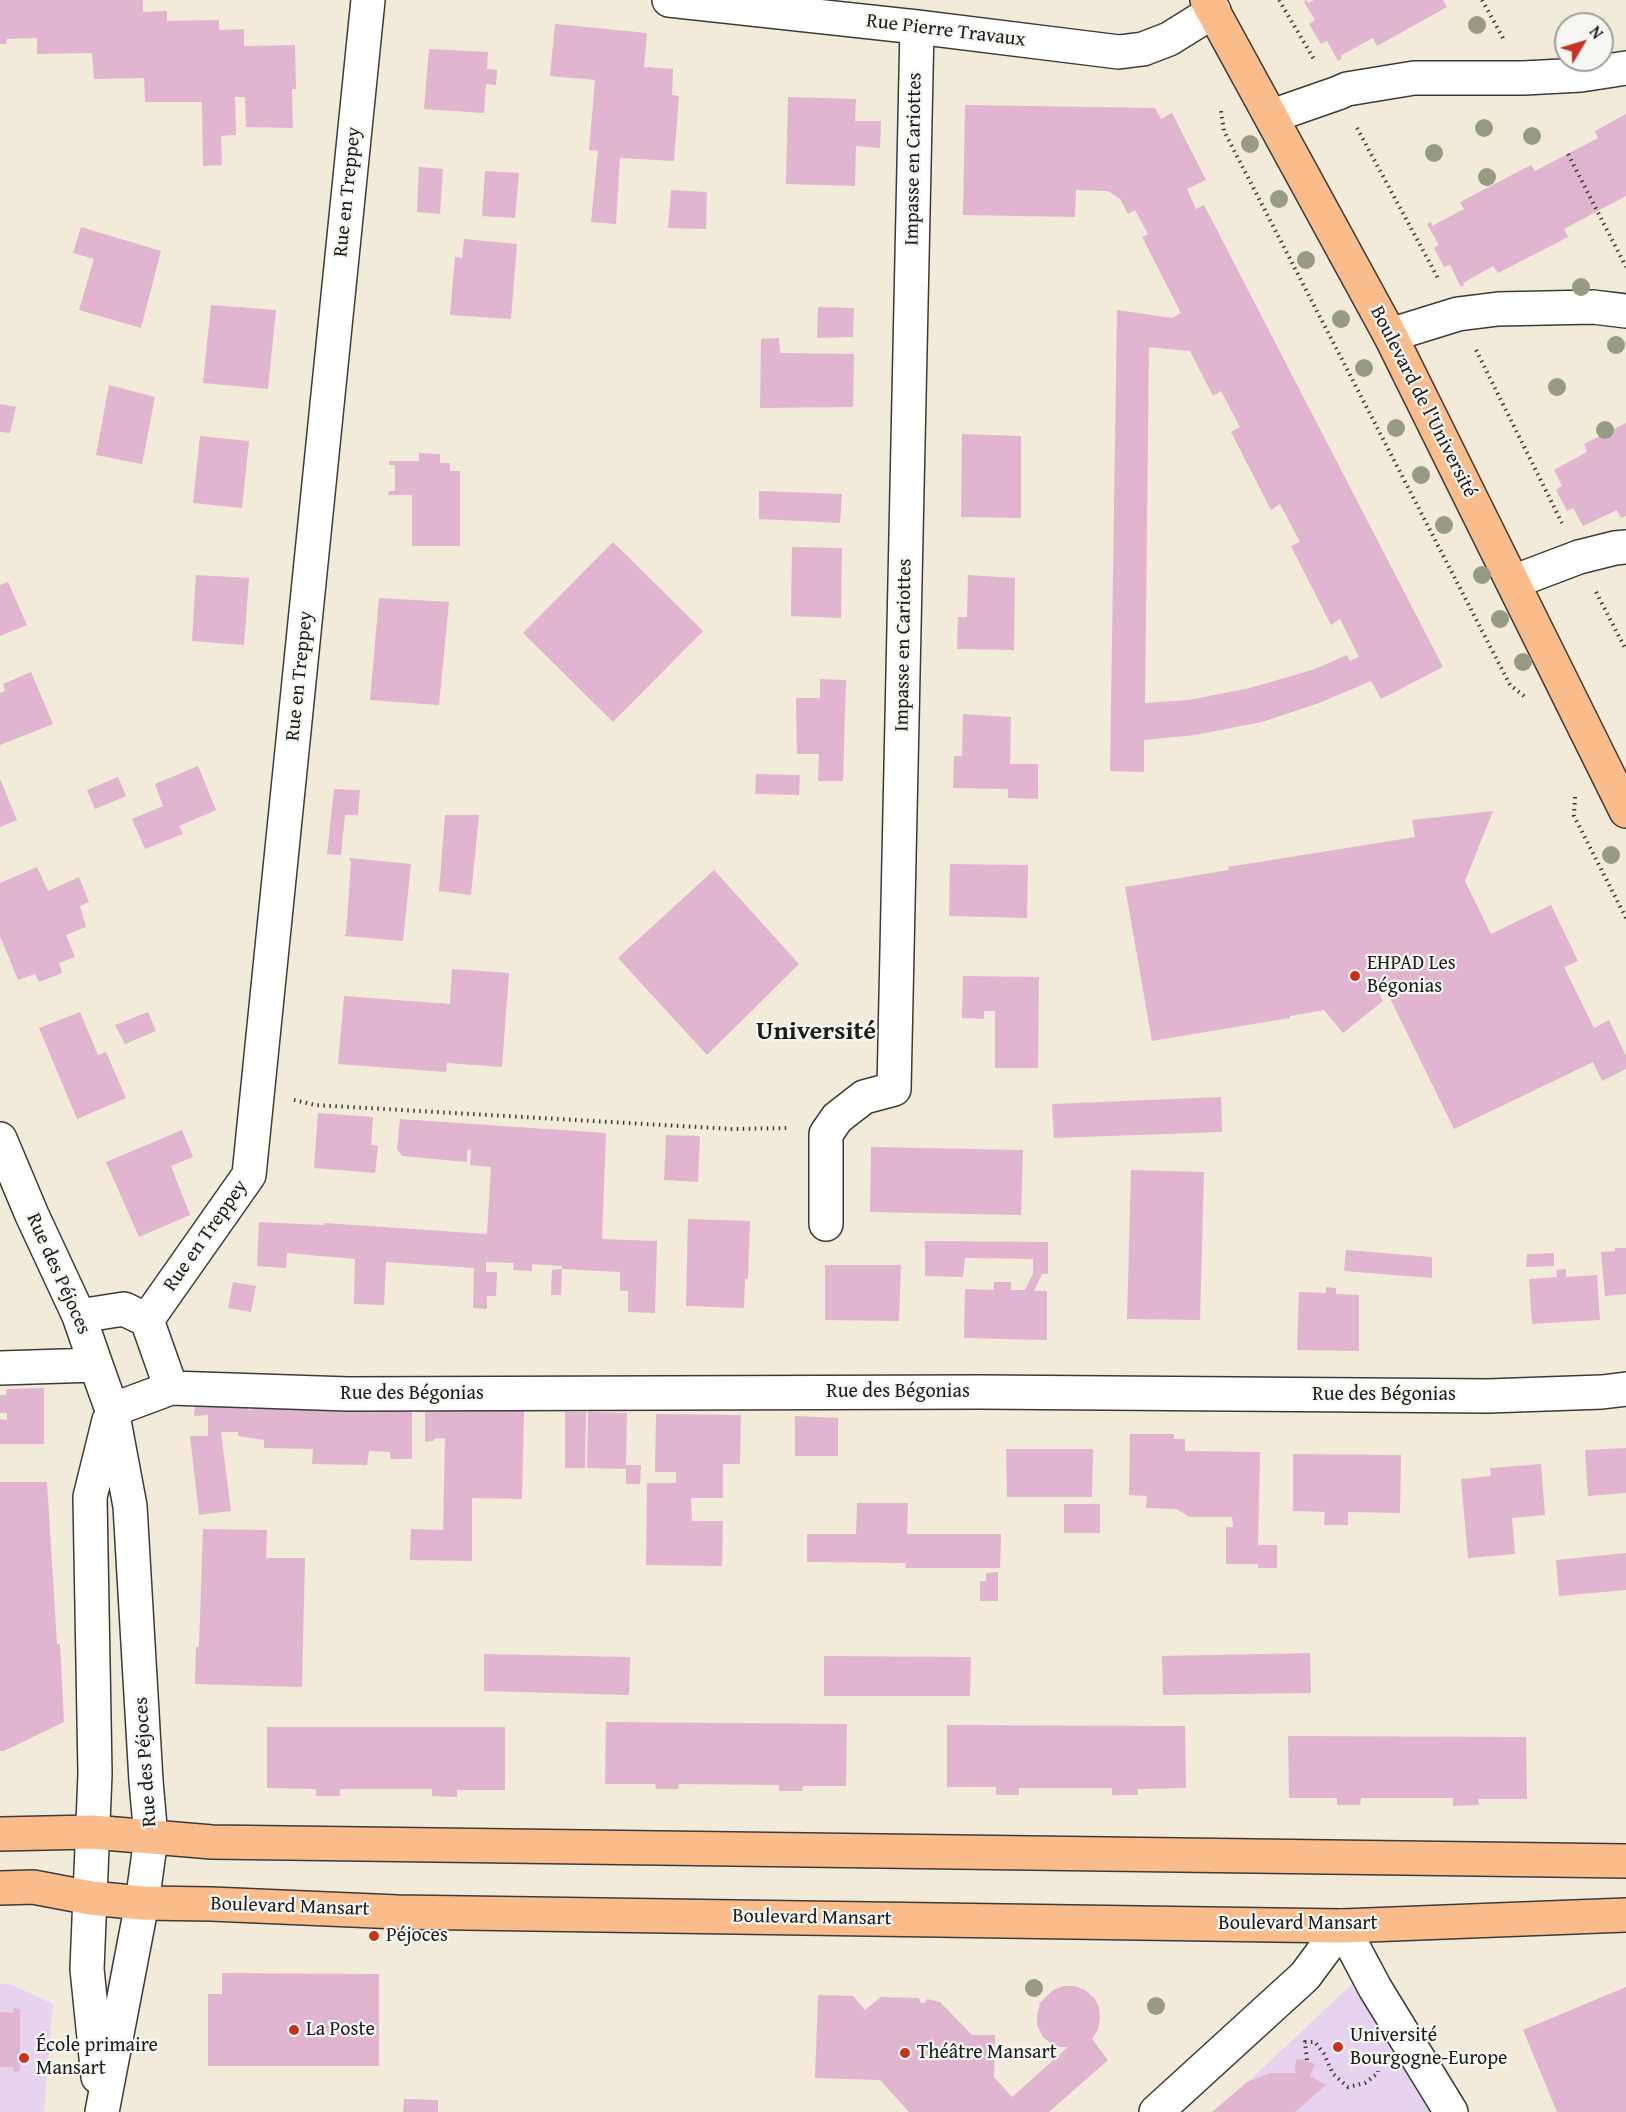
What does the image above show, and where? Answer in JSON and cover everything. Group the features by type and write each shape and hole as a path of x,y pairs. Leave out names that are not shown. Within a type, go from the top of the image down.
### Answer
{"main road":[{"name":"Boulevard de l'Université","path":"1210,6 1390,335 1513,582 1617,773 1626,810"},
{"path":"0,1834 92,1832 212,1842 1626,1861"},
{"name":"Boulevard Mansart","path":"0,1888 33,1887 91,1898 142,1903 410,1912 1342,1926 1626,1915"}],"street":[{"name":"Rue en Treppey","path":"147,1320 249,1175 368,0"},
{"name":"Rue Pierre Travaux","path":"669,0 1119,52 1143,50 1169,39 1210,6"},
{"name":"Impasse en Cariottes","path":"826,1224 826,1134 837,1118 864,1097 894,1089 917,27"},
{"path":"1272,116 1347,89 1414,78 1524,78 1581,75 1626,68"},
{"path":"1390,335 1458,314 1498,309 1593,307 1626,311"},
{"path":"1513,582 1579,557 1626,547"},
{"name":"Rue des Péjoces","path":"0,1139 79,1316 112,1410 130,1506 151,1838 142,1903 102,2112"},
{"path":"79,1316 124,1309 147,1320 171,1388 112,1410"},
{"path":"0,1368 96,1365"},
{"name":"Rue des Bégonias","path":"171,1388 348,1394 992,1392 1477,1396 1602,1392 1626,1389"},
{"name":"Rue des Péjoces","path":"102,2112 87,1969 95,1774 90,1497 112,1410"},
{"path":"1156,2112 1305,1977 1342,1926 1437,2106"}],"path":[{"path":"1221,109 1224,131 1499,664 1510,685 1528,700"},
{"path":"1568,154 1626,267"},
{"path":"1575,792 1574,816 1626,918"},
{"path":"258,1091 315,1105 732,1129 794,1127 837,1118"},
{"path":"1307,2060 1305,2042 1315,2042 1324,2054 1333,2074 1348,2087 1365,2083 1378,2073 1377,2065"}],"shaded area":[{"name":"Université Bourgogne-Europe","path":"1354,1982 1430,2112 1216,2112"},
{"name":"École primaire Mansart","path":"0,1984 10,1984 53,2004 44,2112 0,2112"}],"building":[{"path":"0,0 143,0 143,12 167,11 167,21 219,20 219,30 244,29 244,46 295,45 296,89 292,89 293,128 246,127 245,97 235,97 236,135 221,136 222,165 203,166 202,102 145,102 144,78 94,79 92,53 37,54 37,38 7,39 6,44 0,44"},
{"path":"1306,0 1309,3 1314,0 1443,0 1447,7 1377,46 1373,38 1340,56 1342,58 1338,61 1327,41 1321,44 1309,24 1315,20 1304,2"},
{"path":"555,24 647,33 644,67 673,69 672,95 679,96 674,161 620,158 616,224 591,222 598,151 589,150 595,80 550,76"},
{"path":"429,49 488,52 487,69 497,70 496,85 486,84 484,113 424,109"},
{"path":"788,97 856,99 855,121 881,121 880,148 856,146 855,186 786,184"},
{"path":"965,105 1155,108 1161,119 1172,113 1206,180 1187,189 1196,209 1204,205 1443,667 1381,699 1371,681 1319,703 1262,722 1195,735 1144,740 1144,772 1110,771 1117,310 1172,318 1181,313 1142,237 1148,234 1135,210 1128,214 1120,199 1108,191 1076,190 1075,217 963,215","holes":["1149,347 1190,351 1213,396 1221,391 1240,427 1231,432 1271,510 1280,504 1300,542 1291,546 1331,625 1340,619 1359,657 1350,661 1347,655 1315,669 1250,688 1189,700 1145,703"]},
{"path":"1626,114 1626,196 1564,229 1568,237 1498,273 1493,266 1463,283 1461,287 1450,265 1444,267 1434,248 1439,245 1427,224 1431,222 1432,226 1464,209 1460,202 1531,165 1535,171 1598,138 1595,131"},
{"path":"419,167 443,169 440,214 417,212"},
{"path":"485,171 519,173 515,218 482,216"},
{"path":"671,190 707,192 706,229 668,228"},
{"path":"81,227 161,251 141,328 79,310 94,259 73,253"},
{"path":"464,239 517,244 511,319 450,315 455,257 462,258"},
{"path":"211,305 276,310 268,389 203,383"},
{"path":"818,307 854,308 853,337 817,338"},
{"path":"779,338 780,353 854,354 853,407 760,408 761,339"},
{"path":"109,385 155,397 142,464 96,455"},
{"path":"0,404 16,407 10,433 0,432"},
{"path":"1626,423 1626,516 1621,518 1617,510 1583,526 1573,508 1567,511 1556,490 1562,486 1554,470 1587,452 1584,444"},
{"path":"962,434 1021,436 1021,518 961,517"},
{"path":"200,436 249,441 242,508 193,503"},
{"path":"419,453 440,454 440,463 450,463 450,471 460,471 460,546 412,546 412,495 388,495 389,491 395,491 395,465 389,465 389,461 419,461"},
{"path":"759,491 842,494 840,523 759,519"},
{"path":"613,542 703,631 613,722 523,633"},
{"path":"792,547 842,548 841,618 791,616"},
{"path":"196,575 249,578 244,645 192,641"},
{"path":"968,575 1015,578 1014,650 957,649 958,617 967,617"},
{"path":"8,582 27,625 0,636 0,585"},
{"path":"379,598 449,602 439,705 370,700"},
{"path":"31,672 53,724 0,745 0,693 5,691 3,684"},
{"path":"820,679 846,680 843,781 818,781 819,754 797,754 796,698 820,698"},
{"path":"963,714 1011,717 1010,764 1038,764 1038,799 1008,798 1008,789 953,788 954,756 962,756"},
{"path":"198,766 216,810 179,826 183,834 145,849 132,819 163,806 155,784"},
{"path":"756,774 800,775 799,795 755,794"},
{"path":"118,777 126,796 95,809 87,790"},
{"path":"0,779 17,820 0,827"},
{"path":"334,789 360,790 358,815 345,815 341,855 327,854"},
{"name":"EHPAD Les Bégonias","path":"1493,811 1465,881 1491,934 1551,905 1578,961 1564,967 1594,1028 1609,1020 1626,1056 1626,1069 1602,1081 1593,1062 1454,1129 1384,986 1377,989 1383,1001 1343,1033 1324,1010 1290,1016 1290,1018 1152,1041 1125,887 1229,870 1228,867 1415,837 1412,820"},
{"path":"445,815 479,815 471,895 439,891"},
{"path":"349,858 411,864 403,941 344,936 346,934 351,862"},
{"path":"950,864 1028,865 1027,918 949,916"},
{"path":"37,867 48,891 79,877 89,902 80,906 86,927 66,935 75,957 59,963 62,973 39,982 35,974 18,980 0,936 0,883"},
{"path":"714,870 799,964 707,1055 618,958"},
{"path":"452,969 509,973 502,1067 447,1063 446,1072 338,1064 344,996 450,1004"},
{"path":"963,976 1039,977 1038,1068 995,1068 995,1011 984,1011 984,1019 962,1018"},
{"path":"80,1012 98,1055 106,1052 126,1098 77,1119 39,1028"},
{"path":"148,1012 156,1031 125,1044 115,1025"},
{"path":"1221,1097 1222,1132 1054,1138 1052,1104"},
{"path":"318,1113 373,1117 371,1145 378,1146 375,1173 314,1168"},
{"path":"400,1119 606,1133 602,1239 657,1241 655,1313 628,1312 628,1291 620,1291 620,1272 562,1269 562,1266 532,1264 532,1271 513,1270 514,1263 486,1262 486,1272 497,1272 496,1296 487,1296 487,1309 473,1308 474,1268 386,1262 384,1305 354,1304 355,1259 287,1253 286,1268 257,1266 259,1222 324,1225 324,1223 487,1234 491,1167 470,1165 471,1150 467,1150 467,1162 402,1156 397,1149"},
{"path":"182,1130 193,1157 171,1166 190,1215 139,1237 106,1162"},
{"path":"666,1135 700,1136 698,1182 664,1180"},
{"path":"871,1147 1023,1150 1021,1215 870,1212"},
{"path":"1131,1170 1204,1172 1200,1320 1127,1319"},
{"path":"688,1219 750,1221 748,1279 745,1279 744,1308 686,1306"},
{"path":"925,1241 1048,1242 1048,1274 1042,1274 1034,1291 1047,1291 1047,1340 964,1338 965,1289 994,1290 994,1282 1011,1282 1011,1290 1025,1290 1033,1274 1033,1259 965,1258 963,1277 925,1276"},
{"path":"1615,1248 1626,1248 1626,1294 1605,1296 1601,1252 1615,1251"},
{"path":"1346,1250 1432,1257 1432,1278 1344,1271"},
{"path":"1554,1253 1554,1266 1526,1267 1527,1254"},
{"path":"825,1265 901,1265 899,1321 825,1320"},
{"path":"562,1269 561,1295 551,1295 552,1270"},
{"path":"1566,1269 1566,1277 1597,1275 1600,1320 1532,1324 1529,1279 1557,1277 1556,1270"},
{"path":"233,1282 256,1286 251,1312 228,1308"},
{"path":"1326,1287 1336,1288 1336,1294 1359,1295 1359,1351 1297,1350 1299,1292 1326,1293"},
{"path":"44,1388 44,1444 0,1444 0,1419 7,1420 7,1413 0,1413 0,1395 6,1395 7,1389"},
{"path":"195,1405 248,1406 248,1410 265,1408 265,1406 412,1409 412,1459 391,1459 390,1452 369,1451 367,1465 312,1464 313,1449 264,1448 264,1440 238,1436 238,1432 221,1432 231,1511 199,1515 190,1436 208,1436 208,1415 194,1416"},
{"path":"425,1409 524,1411 522,1499 472,1498 472,1561 410,1560 411,1529 443,1530 445,1438 425,1442"},
{"path":"565,1412 586,1412 585,1468 565,1468"},
{"path":"588,1412 627,1413 626,1465 641,1465 640,1484 626,1484 626,1469 587,1468"},
{"path":"656,1414 741,1415 740,1464 723,1464 723,1498 691,1498 692,1521 723,1521 722,1566 646,1565 647,1483 676,1483 676,1472 655,1472"},
{"path":"795,1416 838,1418 838,1456 795,1456"},
{"path":"1130,1434 1174,1434 1174,1439 1185,1439 1185,1451 1260,1452 1258,1545 1277,1545 1277,1568 1258,1568 1258,1564 1226,1564 1226,1527 1233,1527 1232,1517 1190,1517 1176,1509 1146,1508 1147,1496 1129,1495"},
{"path":"1626,1448 1626,1493 1588,1496 1585,1450"},
{"path":"1006,1449 1093,1449 1092,1497 1007,1497"},
{"path":"1293,1454 1401,1455 1400,1513 1348,1512 1348,1525 1324,1525 1325,1512 1293,1511"},
{"path":"1541,1464 1545,1515 1512,1518 1515,1554 1468,1558 1461,1479 1491,1476 1490,1468"},
{"path":"0,1482 47,1482 64,1722 4,1751 0,1751"},
{"path":"857,1503 908,1503 907,1534 1001,1534 1000,1568 905,1568 906,1563 807,1562 807,1534 856,1534"},
{"path":"1064,1504 1100,1504 1100,1533 1064,1533"},
{"path":"203,1529 267,1530 266,1558 305,1558 302,1687 195,1684 196,1647 199,1647"},
{"path":"1626,1553 1626,1590 1559,1596 1556,1560"},
{"path":"998,1572 998,1601 980,1601 980,1581 986,1581 986,1573"},
{"path":"1310,1653 1311,1693 1163,1695 1162,1656"},
{"path":"484,1654 630,1657 629,1695 484,1691"},
{"path":"824,1656 971,1657 970,1696 824,1696"},
{"path":"606,1722 847,1724 846,1786 803,1786 802,1791 779,1791 779,1785 679,1784 678,1789 656,1789 655,1784 605,1784"},
{"path":"947,1725 1185,1726 1186,1788 1137,1789 1138,1795 1112,1795 1112,1788 1019,1788 1019,1795 996,1795 996,1787 947,1787"},
{"path":"267,1727 505,1727 505,1790 457,1790 457,1797 432,1796 432,1789 340,1789 340,1796 316,1796 316,1789 267,1788"},
{"path":"1288,1736 1526,1737 1527,1799 1478,1799 1479,1805 1453,1806 1453,1798 1361,1798 1360,1805 1337,1805 1337,1798 1289,1798"},
{"name":"La Poste","path":"222,1973 379,1974 379,2066 208,2066 208,1994 222,1994"},
{"name":"Théâtre Mansart","path":"1064,1986 1075,1986 1085,1990 1094,1998 1099,2007 1100,2019 1098,2029 1092,2039 1108,2060 1049,2112 909,2112 880,2080 815,2078 818,1995 853,1996 865,2010 881,1997 919,1998 921,2003 925,2003 927,1999 940,2002 972,2035 995,2035 994,2077 1012,2097 1068,2047 1056,2047 1043,2037 1037,2025 1040,2003 1053,1990"},
{"path":"1626,1987 1626,2112 1557,2112 1523,2030"},
{"path":"14,2008 20,2009 20,2071 14,2072 13,2067 0,2067 0,2012 13,2013"},
{"path":"1302,2059 1315,2064 1310,2076 1326,2085 1295,2112 1212,2112 1247,2082 1271,2073 1295,2073 1296,2060"},
{"path":"404,2099 438,2100 438,2112 403,2112"}],"place":[{"name":"EHPAD Les Bégonias","path":"1355,976"},
{"name":"Péjoces","path":"374,1936"},
{"name":"La Poste","path":"294,2030"},
{"name":"Université Bourgogne-Europe","path":"1338,2047"},
{"name":"Théâtre Mansart","path":"905,2053"},
{"name":"École primaire Mansart","path":"24,2058"}],"district":[{"name":"Université","path":"816,1032"}]}
